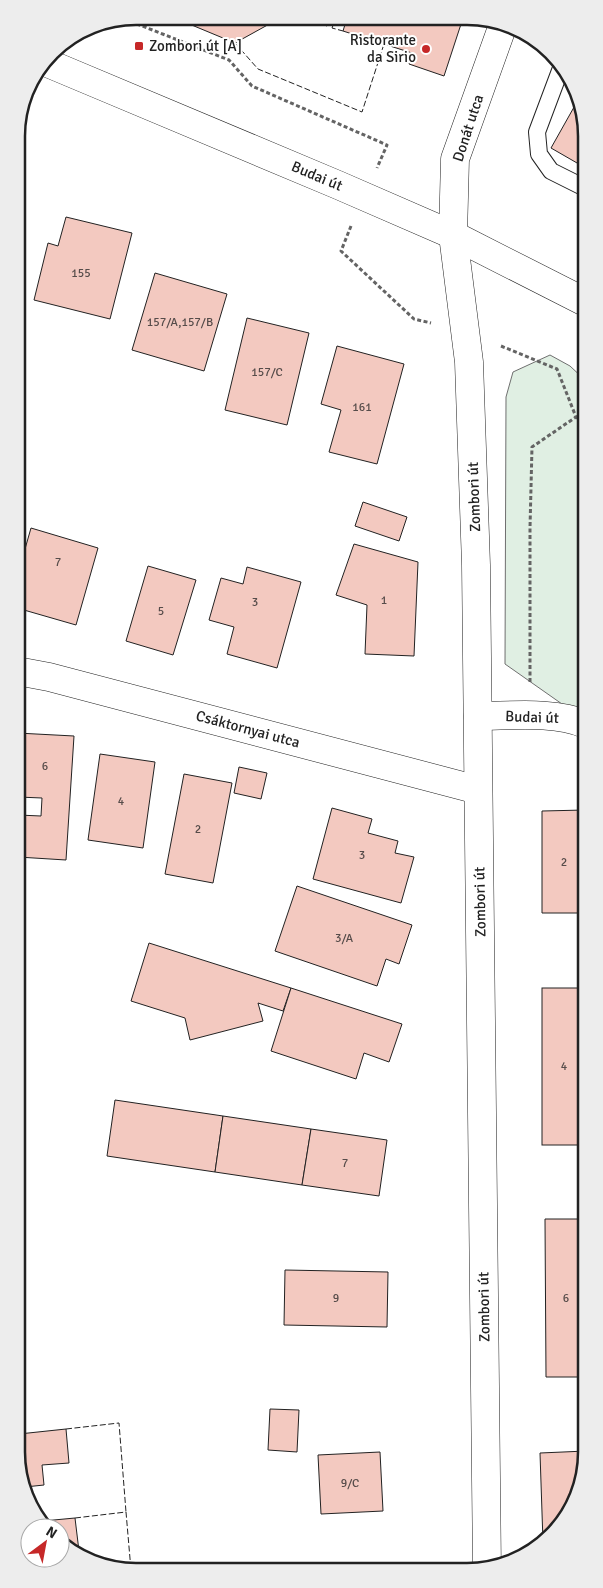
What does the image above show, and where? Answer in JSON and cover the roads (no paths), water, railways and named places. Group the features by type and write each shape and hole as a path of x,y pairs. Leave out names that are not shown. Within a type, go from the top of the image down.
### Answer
{"street":[{"name":"Donát utca","path":"453,236 455,159 501,30"},
{"name":"Budai út","path":"51,65 285,162 453,236 578,298"},
{"name":"Zombori út","path":"453,236 469,362 476,545 487,1561"},
{"name":"Csáktornyai utca","path":"25,673 68,682 478,790"},
{"name":"Budai út","path":"478,716 530,716 572,719 578,721"}],"lane":[{"path":"558,73 537,132 539,154 551,171 578,185"}],"place":[{"name":"Zombori út [A]","path":"139,46"},
{"name":"Ristorante da Sirio","path":"426,49"}]}
